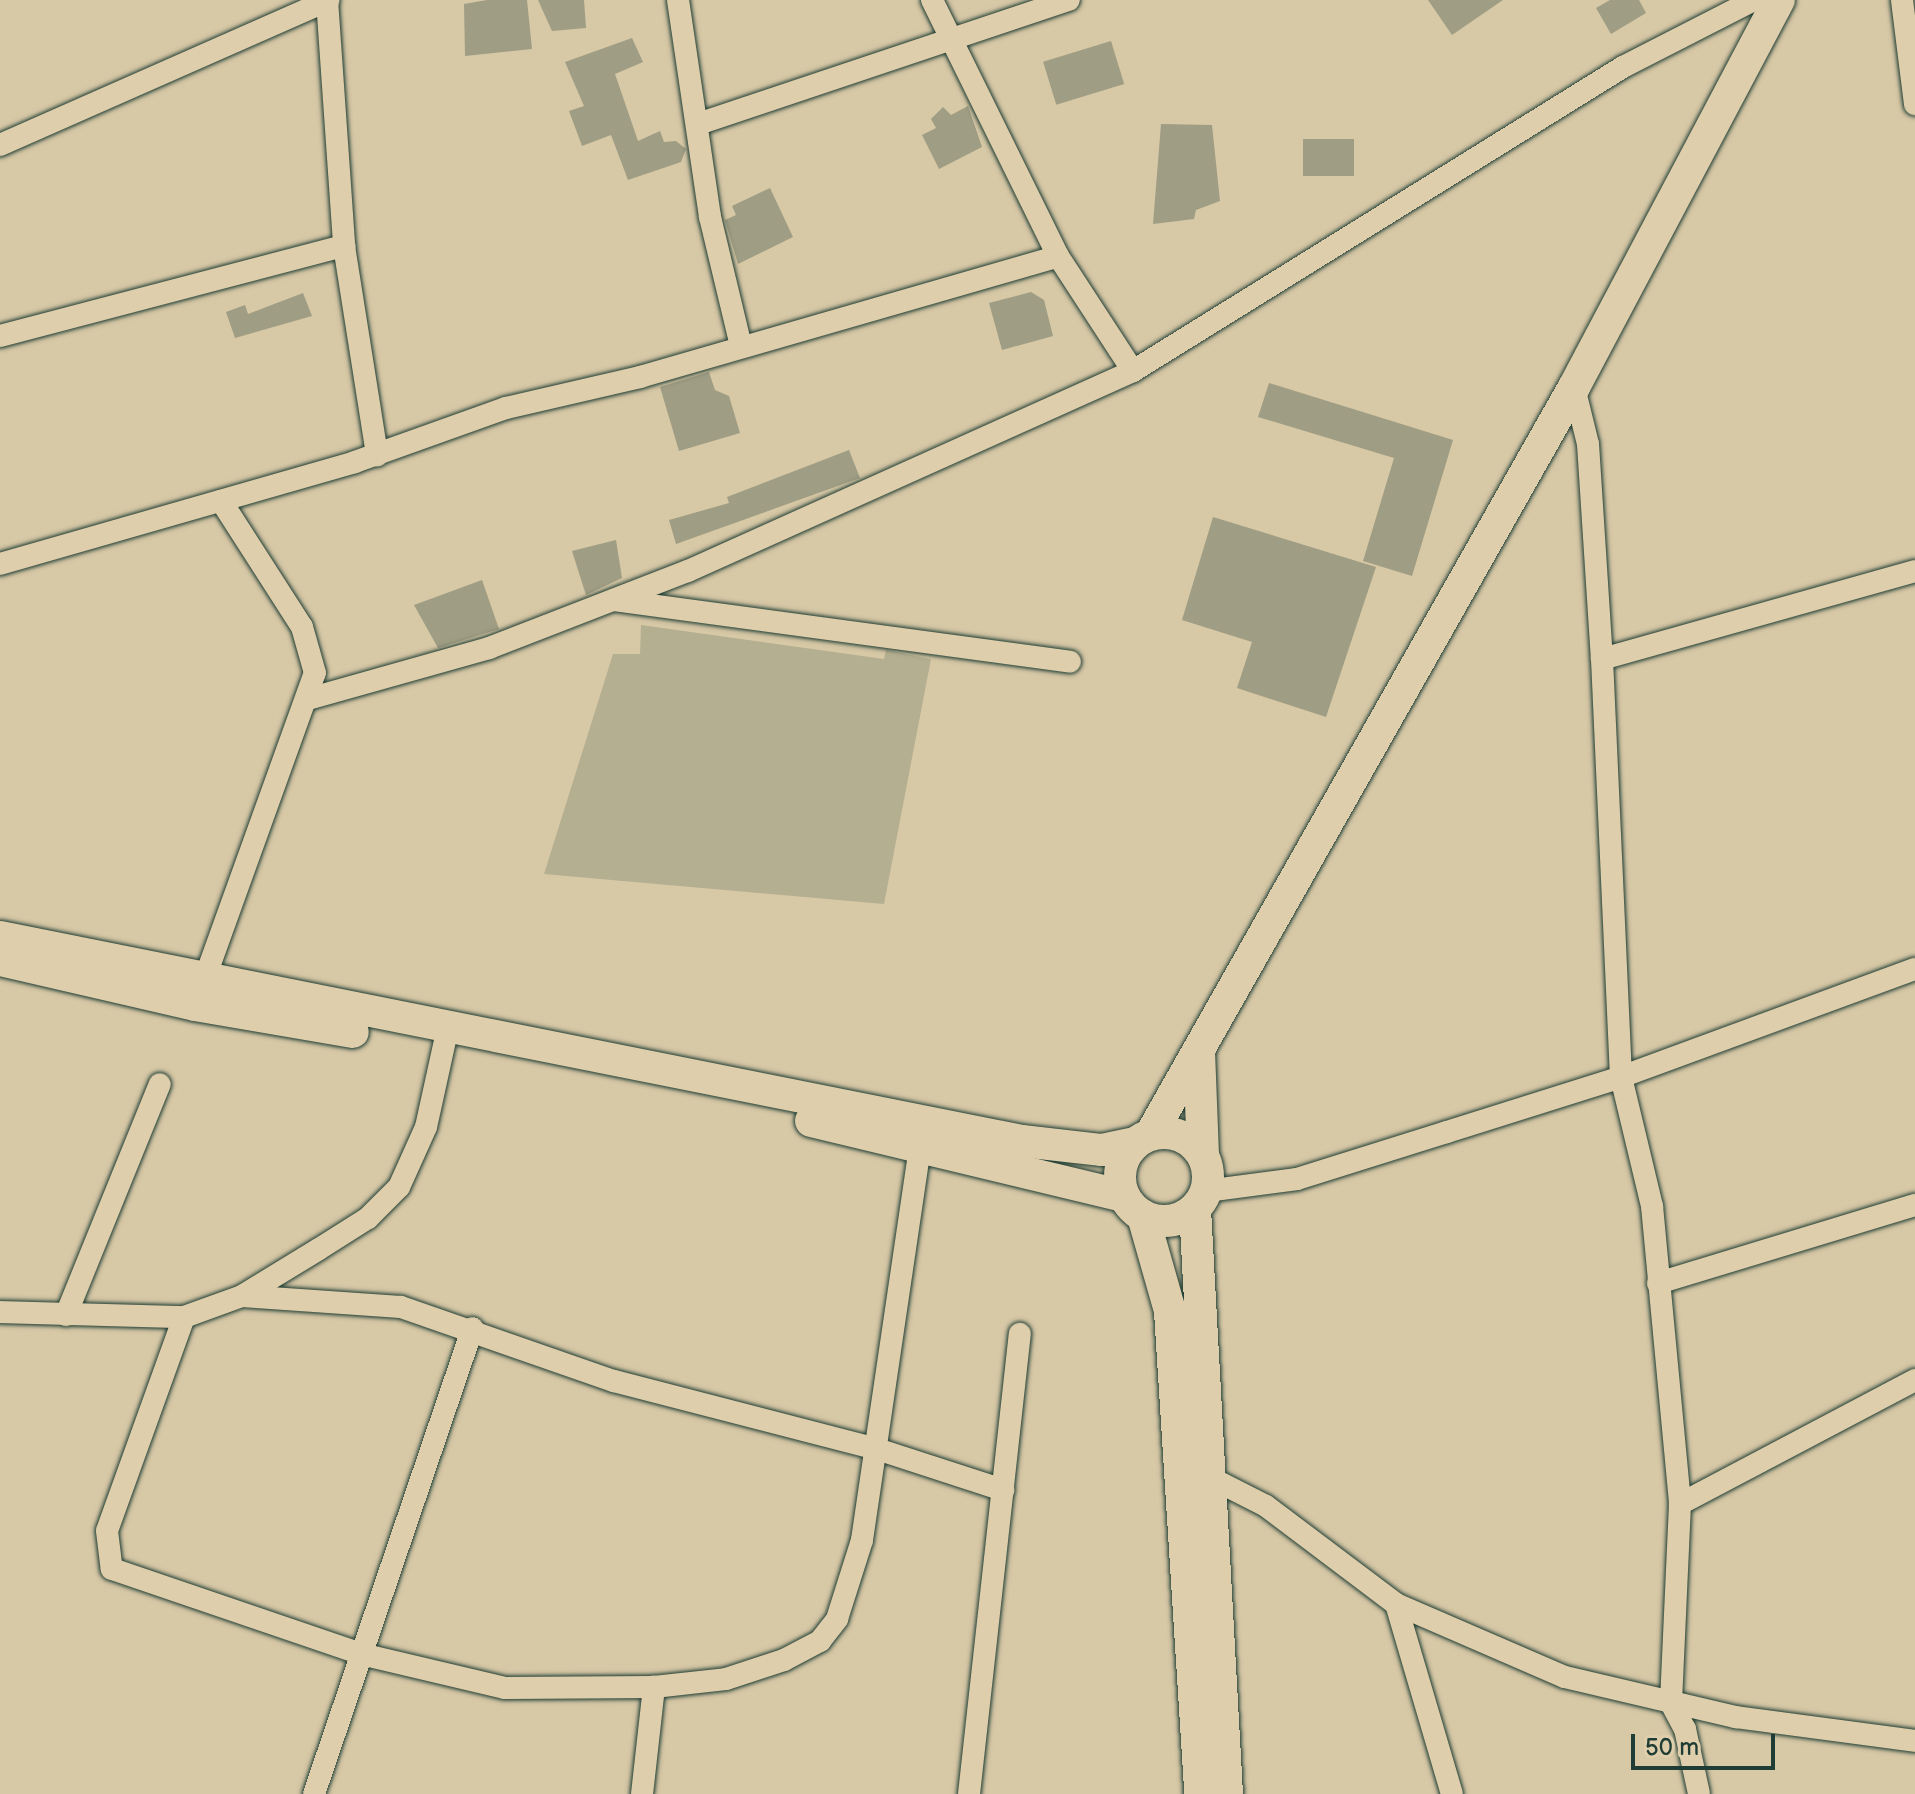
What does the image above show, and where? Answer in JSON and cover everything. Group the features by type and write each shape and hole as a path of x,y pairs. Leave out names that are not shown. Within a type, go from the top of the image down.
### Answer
{"main road":[{"path":"1227,1794 1210,1744 1170,1311 1121,1168 1199,1051 1574,387 1705,129 1779,0"},
{"path":"0,937 200,991"},
{"path":"0,960 200,991 1022,1141 1102,1150 1143,1138 1190,1140 1203,1155"},
{"path":"446,1038 920,1147 1133,1206 1170,1221 1200,1200"},
{"path":"1199,1051 1210,1744 1200,1794"}],"street":[{"path":"0,145 328,0 344,246 377,455"},
{"path":"678,0 710,217 741,346"},
{"path":"932,0 953,36 1058,256 1133,371"},
{"path":"698,124 953,36 1069,0"},
{"path":"308,699 489,648 785,531 1133,371 1623,67 1754,0"},
{"path":"1902,0 1915,104"},
{"path":"0,336 344,246"},
{"path":"0,564 377,455 506,408 741,346 1058,256"},
{"path":"1574,387 1588,444 1602,659 1621,1077 1652,1206 1680,1504 1671,1703 1685,1729 1699,1794"},
{"path":"200,991 315,673 311,645 221,501"},
{"path":"1602,659 1915,571"},
{"path":"605,600 1070,662"},
{"path":"1200,1200 1297,1179 1621,1077 1915,969"},
{"path":"0,1312 184,1317 242,1296 368,1218 399,1187 426,1127 446,1038"},
{"path":"66,1315 160,1084"},
{"path":"184,1317 107,1531 112,1569 361,1654 527,1690 654,1687 726,1679 820,1641 837,1619 852,1577 920,1147"},
{"path":"1658,1283 1915,1205"},
{"path":"242,1296 401,1307 473,1328 614,1381 874,1448 1003,1490"},
{"path":"314,1794 473,1328"},
{"path":"969,1794 1020,1334"},
{"path":"1680,1504 1915,1380"},
{"path":"1205,1475 1266,1506 1396,1604 1565,1677 1671,1703 1915,1741"},
{"path":"1396,1604 1452,1794"},
{"path":"642,1794 654,1687"}],"shaded area":[{"path":"641,625 884,659 886,650 931,659 884,904 544,874 613,654 640,654"}],"building":[{"path":"487,0 527,0 532,49 465,56 464,4"},
{"path":"538,0 584,0 586,28 552,31"},
{"path":"1428,0 1503,0 1452,35"},
{"path":"1610,0 1639,0 1646,13 1611,34 1596,8"},
{"path":"632,38 643,62 615,74 638,141 660,131 664,142 676,141 686,149 681,162 628,180 611,135 582,146 569,111 584,106 565,62"},
{"path":"1111,41 1124,84 1056,105 1043,62"},
{"path":"968,106 982,147 939,169 922,135 936,128 931,119 943,107 951,115"},
{"path":"1161,124 1212,125 1220,201 1196,210 1194,219 1153,224"},
{"path":"1303,139 1354,139 1354,176 1303,176"},
{"path":"770,188 793,237 738,264 725,220 736,215 732,206"},
{"path":"1031,292 1044,300 1053,336 1002,350 989,303"},
{"path":"303,293 312,316 235,338 226,312 245,305 248,314"},
{"path":"709,372 715,390 729,396 740,433 679,451 660,387"},
{"path":"1269,383 1453,440 1412,576 1363,561 1394,458 1258,417"},
{"path":"849,450 860,478 676,544 669,520 729,503 727,497"},
{"path":"1213,517 1376,567 1326,717 1237,688 1252,642 1182,620"},
{"path":"616,540 622,578 586,595 572,551"},
{"path":"482,580 499,629 438,648 414,605"}]}
